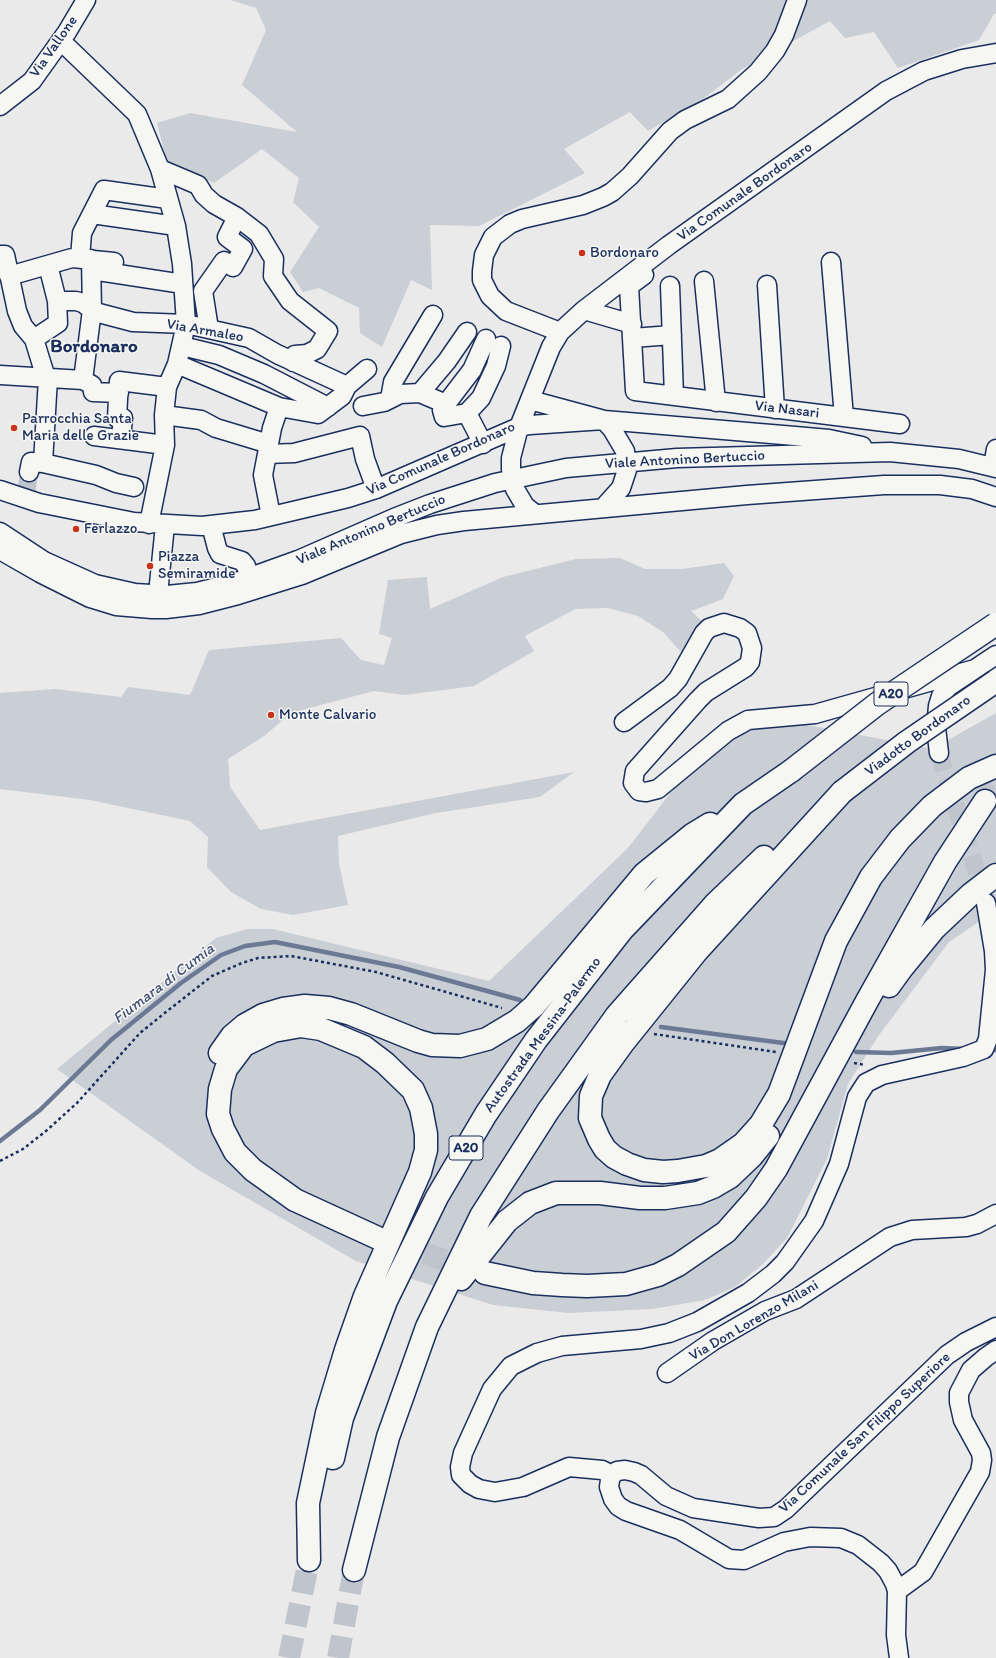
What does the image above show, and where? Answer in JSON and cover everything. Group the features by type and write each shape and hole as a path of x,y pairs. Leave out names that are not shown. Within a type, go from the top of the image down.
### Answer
{"highway":[{"name":"Autostrada Messina-Palermo","path":"743,804 622,930 536,1040 486,1114 437,1198 386,1301 342,1418 308,1560 308,1503 327,1413 346,1350 365,1296 420,1172 426,1150 426,1134 422,1108 413,1090 385,1063 364,1047 321,1029 301,1026 274,1031 244,1045 226,1069 220,1089 218,1114 223,1129 235,1152 253,1170 295,1200 377,1245 334,1234 288,1209 249,1181 225,1156 215,1137 209,1117 208,1101 210,1079 214,1066 232,1036 245,1025 263,1015 283,1009 305,1006 329,1008 351,1014 418,1041 432,1045 460,1046 488,1039 517,1021 534,1006 644,874 692,836 743,804 791,771 877,704 996,624"},
{"name":"Viadotto Bordonaro","path":"842,792 907,742 996,681"},
{"path":"842,792 697,951 623,1043 600,1075 591,1096 590,1118 598,1139 605,1149 614,1157 627,1164 644,1170 678,1172 706,1166 720,1160 744,1144 762,1124 779,1094 836,941 871,877 900,839 932,806 970,778 996,766"},
{"path":"427,1327 467,1270 507,1221 530,1203 556,1193 576,1192 600,1193 640,1198 682,1196 713,1187 730,1177 752,1156 771,1132 789,1099 846,945 880,882 907,846 941,813 975,787 996,777"},
{"path":"354,1570 388,1437 427,1327 481,1216 548,1111 617,1015 715,904 782,840 842,792"},
{"path":"985,801 938,875 866,1001 772,1174 745,1212 726,1232 678,1265 658,1275 626,1284 562,1286 481,1278 530,1292 586,1296 628,1293 661,1285 683,1275 718,1251 743,1229 774,1189 855,1044 902,968 919,945 949,914 996,875"}],"street":[{"name":"Via Vallone","path":"0,106 32,80 61,41 86,0"},
{"path":"560,332 506,311 490,296 482,280 482,272 484,255 493,237 510,224 522,219 583,205 603,198 612,192 639,166 670,130 685,120 728,99 758,72 781,40 797,0"},
{"path":"61,41 128,102 138,114 160,169 176,226 182,264 186,324 177,364 167,387 164,415 164,444 157,525 159,584"},
{"name":"Via Comunale Bordonaro","path":"0,490 80,512 157,525 211,525 271,516 348,498 376,489 483,444 519,427 551,347 560,332 584,310 669,246 900,83 924,72 962,60 996,53"},
{"path":"160,169 198,185 204,195 214,204 237,217 259,234 274,259 272,276 290,301 328,331 317,349 307,354 295,355 293,362"},
{"path":"83,380 92,310 87,262 82,234 104,190 168,199"},
{"path":"92,214 176,226"},
{"path":"209,329 203,291 224,261 233,267 243,249 227,237 237,217"},
{"name":"Via Nasari","path":"669,246 668,258 629,286 634,391 900,424"},
{"path":"0,255 5,255 9,276 23,326 34,339 47,378 36,467 96,475 116,483 134,487"},
{"path":"87,262 183,284"},
{"path":"9,276 48,265 87,262 114,262"},
{"path":"831,262 844,417"},
{"path":"34,339 58,323 57,301 48,265"},
{"path":"704,281 716,402"},
{"path":"767,285 775,409"},
{"path":"670,286 674,396"},
{"name":"Via Armaleo","path":"57,301 76,301 83,303 92,310 133,322 186,324 248,338 293,362 347,386"},
{"path":"584,310 632,331 672,336"},
{"path":"390,399 393,382 433,315"},
{"path":"420,393 447,361 467,332"},
{"path":"494,342 496,366 481,398 467,413 444,417 442,410 446,404 472,370 494,342"},
{"path":"182,346 225,357 264,374 328,407"},
{"path":"177,364 279,406 318,414 342,396 347,386 367,369"},
{"path":"0,375 83,380 92,385 93,392 119,393"},
{"path":"121,438 123,418 117,418 120,381 167,387"},
{"path":"363,406 390,399 400,394 420,393 446,404"},
{"path":"530,400 604,420 618,438 628,462 627,470 621,488 603,508"},
{"path":"271,516 263,475 272,428 279,406"},
{"path":"467,413 483,444"},
{"path":"164,415 201,420 216,428 268,449 294,453 360,436 365,459 376,489"},
{"path":"535,514 525,506 519,497 512,479 511,458 519,427 604,420 829,439 890,452"},
{"path":"94,436 164,444"},
{"path":"994,467 996,449"},
{"name":"Viale Antonino Bertuccio","path":"0,532 44,561 95,584 119,591 152,595 181,594 216,588 250,578 298,560 410,511 458,494 512,479 566,468 678,458 890,452 959,459 994,467"},
{"name":"Viale Antonino Bertuccio","path":"0,550 40,573 90,598 116,606 152,610 219,600 280,582 416,530 464,521 823,488 923,484 972,489 996,497"},
{"path":"211,525 220,554 242,561 246,566 250,578"},
{"path":"624,722 670,688 678,679 704,633 709,628 724,623 740,628 747,633 752,648 750,662 746,667 706,692 635,772 633,783 639,791 646,792 658,789 728,731 748,720 815,714 975,669"},
{"path":"940,753 936,728 938,706 941,696 948,687 996,655"},
{"path":"899,1658 896,1635 897,1591 892,1577 881,1563 858,1545 841,1538 822,1536 796,1539 772,1546 744,1560 729,1559 690,1535 626,1511 618,1506 610,1493 609,1487 612,1475 602,1470 569,1467 523,1487 495,1492 479,1489 470,1484 461,1475 460,1467 463,1453 492,1389 511,1366 537,1353 562,1346 640,1339 669,1332 697,1322 748,1293 773,1274 785,1262 814,1222 837,1171 845,1148 857,1097 866,1083 882,1075 963,1057 984,1049 990,1026 995,970 986,903"},
{"name":"Via Don Lorenzo Milani","path":"667,1373 696,1352 765,1311 796,1299 890,1237 912,1230 966,1227 983,1221 996,1214"},
{"name":"Via Comunale San Filippo Superiore","path":"612,1475 617,1471 625,1470 642,1475 666,1496 693,1508 759,1518 774,1517 786,1508 947,1355 966,1342 996,1327"},
{"path":"897,1591 923,1572 980,1472 982,1460 981,1453 962,1416 959,1393 971,1370 986,1356 996,1350"}],"path":[{"path":"653,1034 780,1052"}],"shaded area":[{"path":"231,0 996,0 996,14 994,14 979,40 898,68 874,32 845,38 830,21 742,69 703,99 648,131 630,112 564,149 585,173 479,226 430,225 432,290 411,280 382,347 360,333 359,308 319,288 303,292 290,272 319,227 293,202 299,178 262,149 214,183 167,163 157,123 190,113 297,132 242,85 266,30 256,8"},
{"path":"620,558 645,569 682,569 724,563 734,576 723,599 691,611 704,623 682,653 663,632 638,616 608,608 575,609 525,636 534,651 474,686 405,695 374,691 309,708 290,714 264,736 228,759 230,787 260,830 574,772 540,797 436,813 338,836 339,864 348,905 293,915 261,909 231,892 207,867 208,837 190,821 90,800 0,789 0,693 55,689 121,697 128,687 190,695 209,650 341,638 361,660 384,665 392,638 379,634 388,580 427,577 430,609 503,577 576,559"},
{"path":"996,713 996,910 949,942 879,1035 848,1084 827,1159 787,1238 763,1264 735,1287 705,1300 652,1309 568,1313 493,1305 356,1261 200,1171 57,1069 216,938 247,929 273,929 489,981 628,848 675,787 715,746 753,725 791,723 932,749"}],"waterway":[{"name":"Fiumara di Cumia","path":"0,1141 40,1110 111,1040 181,983 221,955 245,946 275,942 399,967 520,1000"},
{"name":"Fiumara di Cumia","path":"661,1027 791,1044"},
{"name":"Fiumara di Cumia","path":"856,1052 891,1053 942,1048 966,1049"},
{"name":"Fiumara di Cumia","path":"987,1050 996,1050"}],"tunnel":[{"path":"26,495 29,472"},
{"path":"939,753 985,899"},
{"path":"985,801 996,788"},
{"path":"393,1243 476,1270"},
{"path":"289,1658 309,1560"},
{"path":"338,1658 354,1570"}],"place":[{"name":"Bordonaro","path":"582,253"},
{"name":"Parrocchia Santa Maria delle Grazie","path":"14,428"},
{"name":"Ferlazzo","path":"76,529"},
{"name":"Piazza Semiramide","path":"150,566"},
{"name":"Monte Calvario","path":"271,715"}],"district":[{"name":"Bordonaro","path":"94,347"}]}
